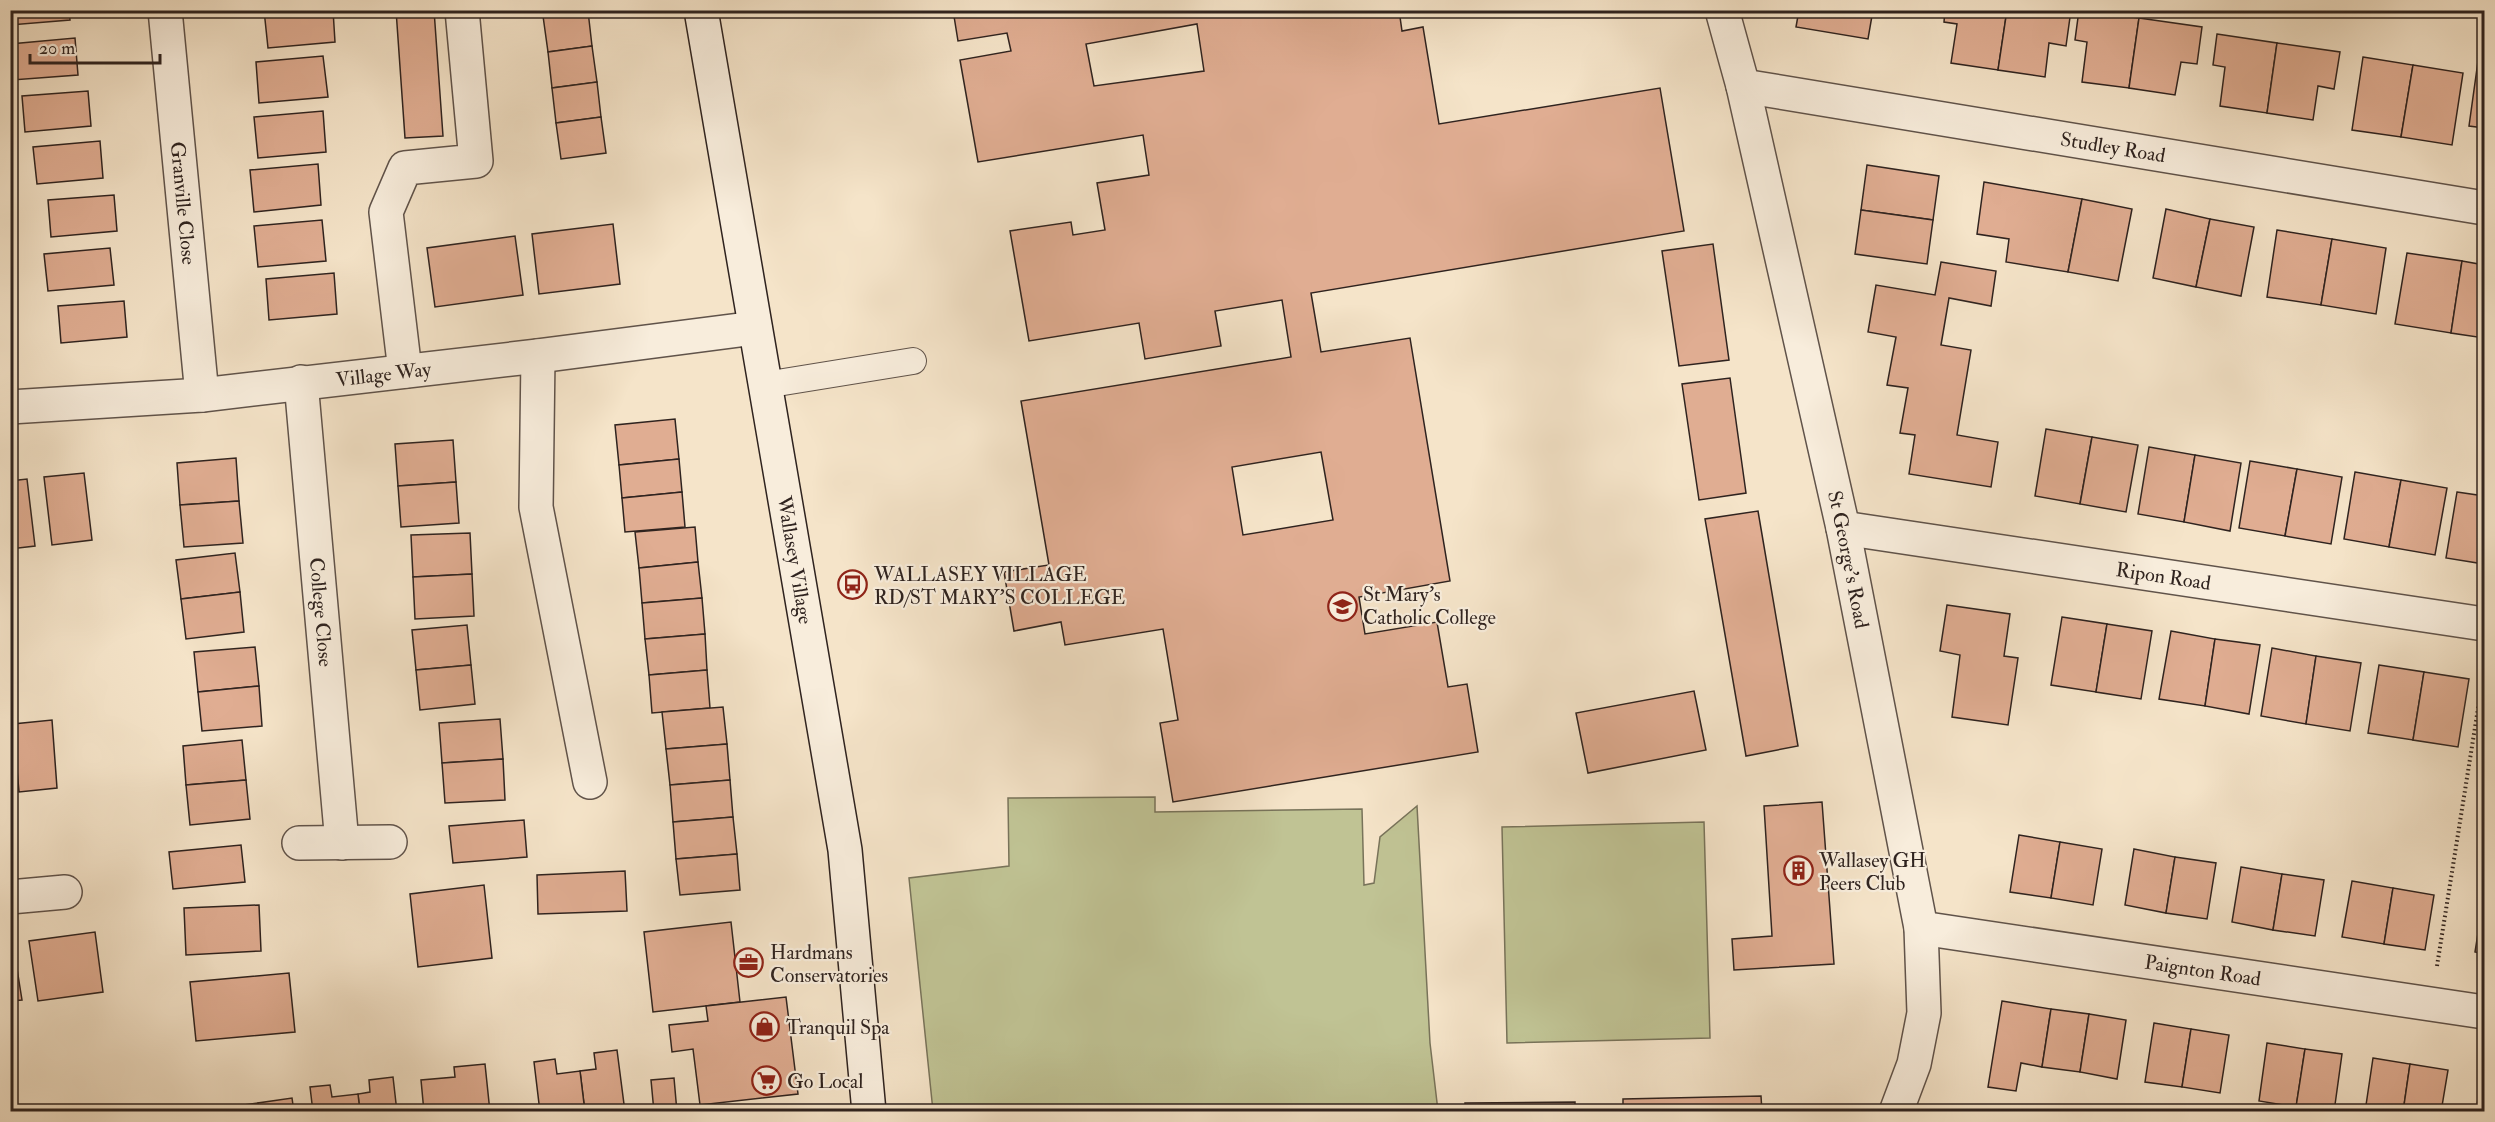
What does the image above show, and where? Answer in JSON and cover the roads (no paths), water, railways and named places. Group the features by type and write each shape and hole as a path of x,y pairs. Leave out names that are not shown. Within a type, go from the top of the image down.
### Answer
{"street":[{"name":"Granville Close","path":"165,10 202,395"},
{"path":"405,371 386,212 405,168 476,161 462,10"},
{"name":"Wallasey Village","path":"701,10 845,850 869,1112"},
{"name":"St George's Road","path":"1722,10 1743,86 1843,528 1921,928 1924,1013 1914,1064 1896,1112"},
{"name":"Studley Road","path":"1743,86 2484,208"},
{"name":"Village Way","path":"10,406 202,395 755,328"},
{"path":"538,356 536,507 590,782"},
{"name":"College Close","path":"301,382 342,843"},
{"name":"Ripon Road","path":"1843,528 2484,624"},
{"path":"298,843 390,842"},
{"path":"10,897 65,892"},
{"name":"Paignton Road","path":"1921,928 2431,1006 2484,1012"}],"lane":[{"path":"765,385 912,361"}],"place":[{"name":"WALLASEY VILLAGE RD/ST MARY'S COLLEGE","path":"853,585"},
{"name":"St Mary's Catholic College","path":"1342,606"},
{"name":"Wallasey GH Peers Club","path":"1798,871"},
{"name":"Hardmans Conservatories","path":"749,963"},
{"name":"Tranquil Spa","path":"765,1027"},
{"name":"Go Local","path":"766,1081"}]}
